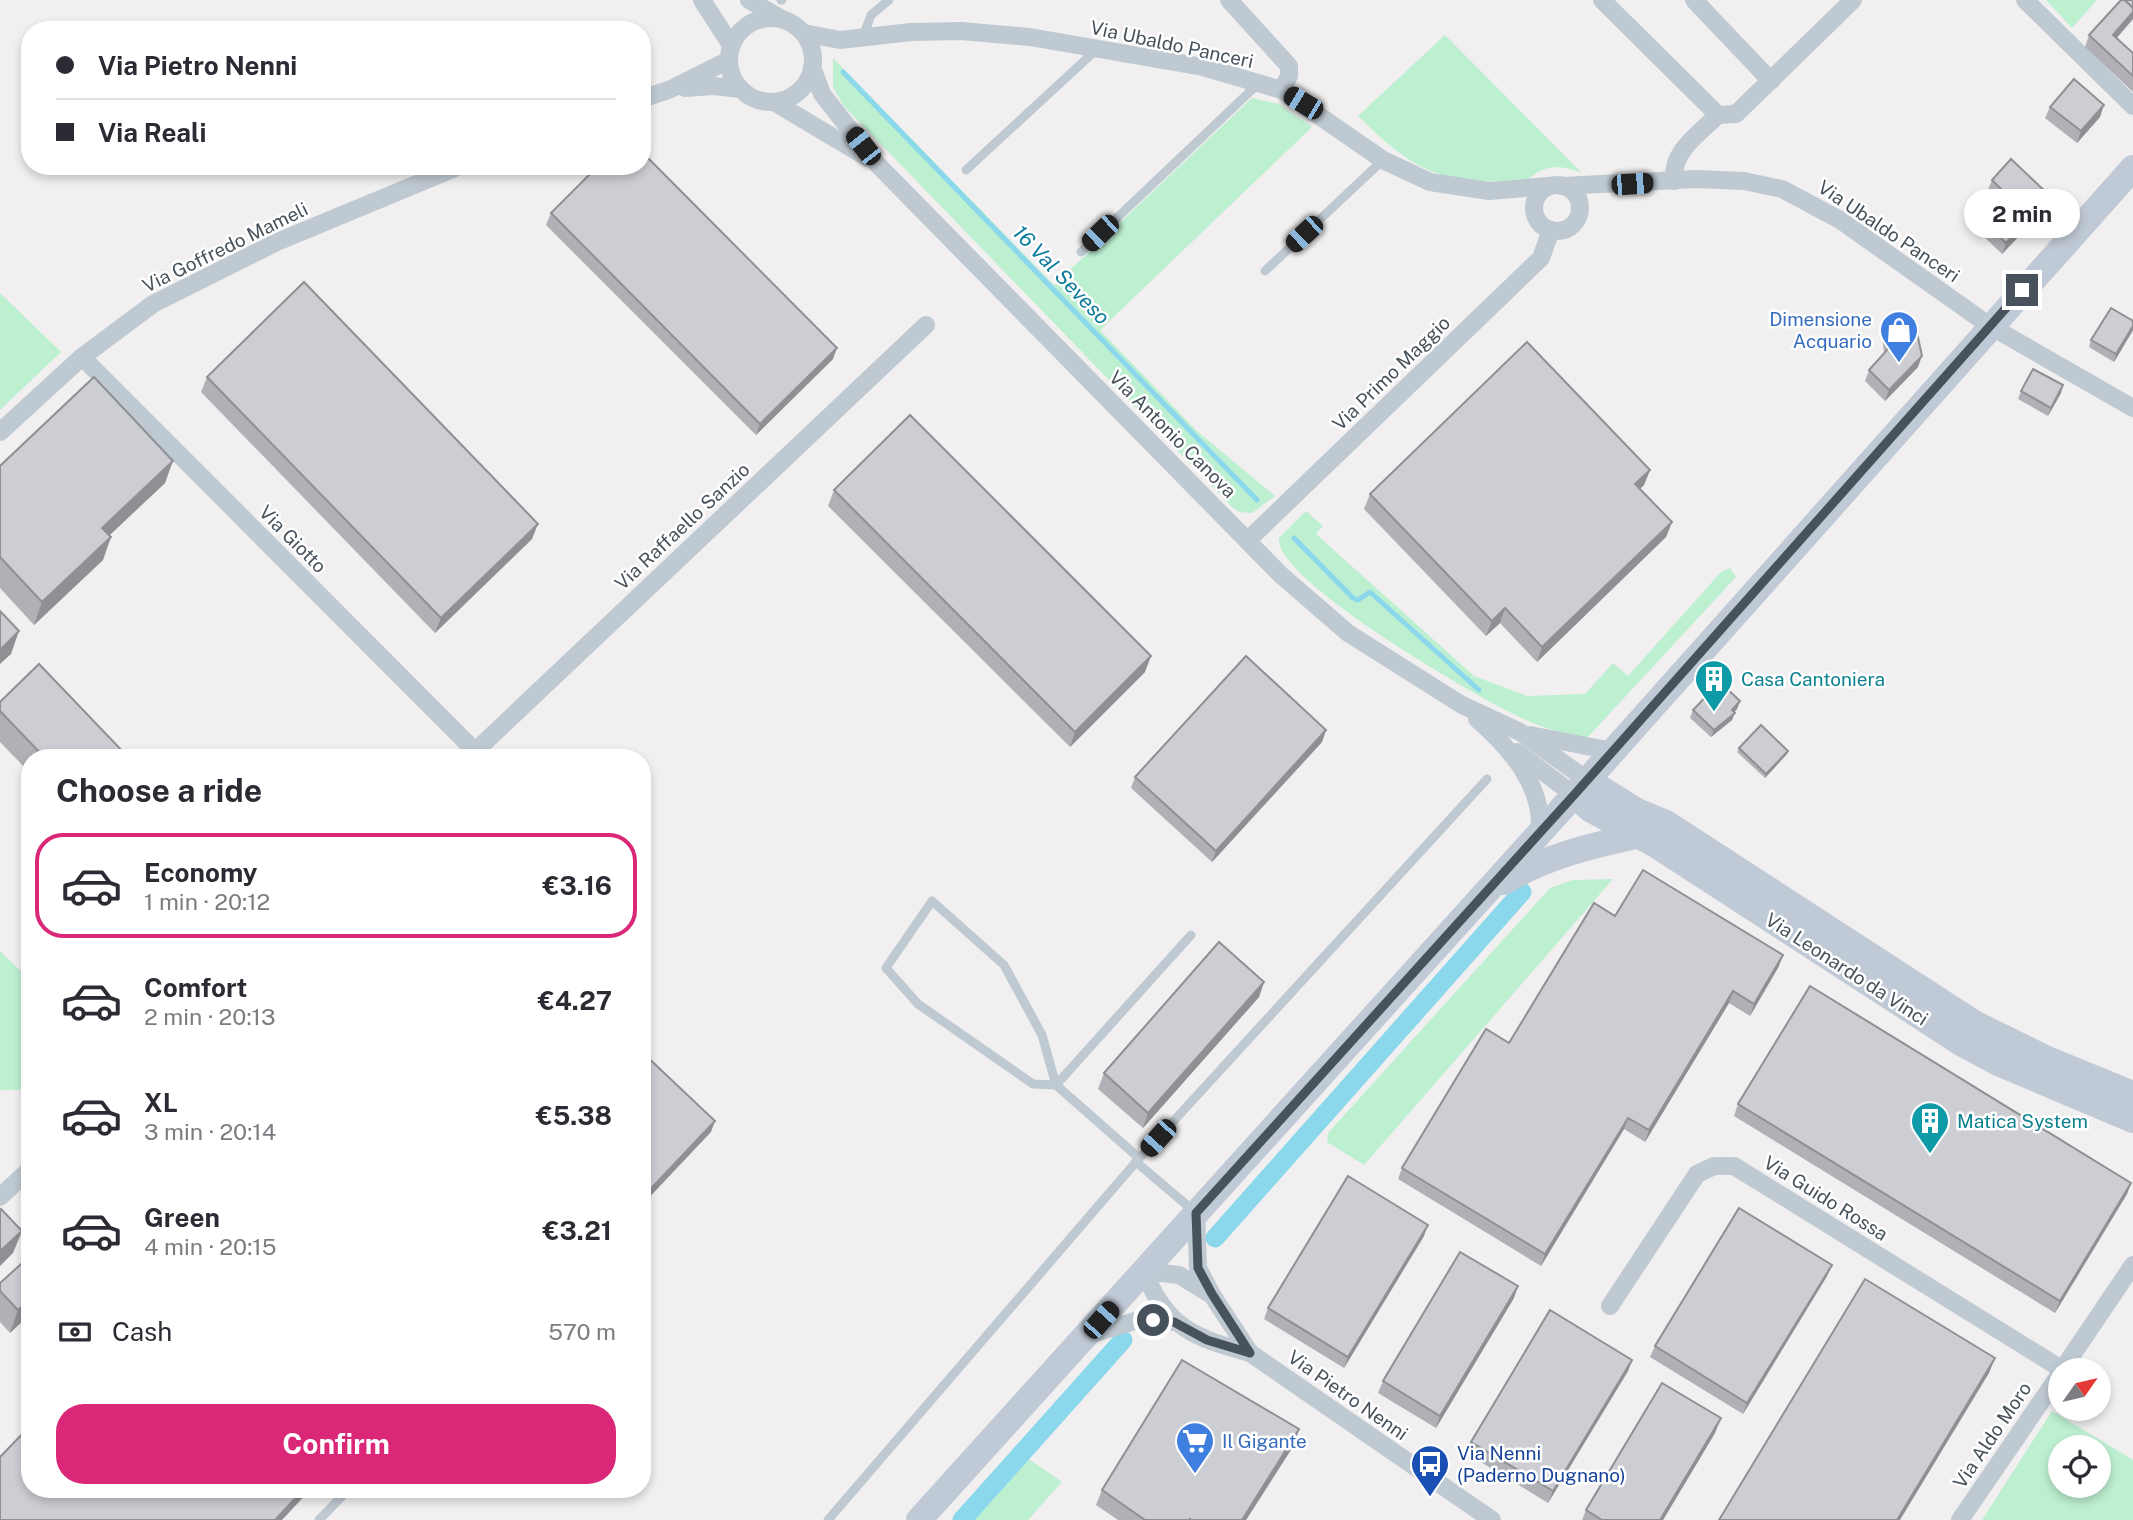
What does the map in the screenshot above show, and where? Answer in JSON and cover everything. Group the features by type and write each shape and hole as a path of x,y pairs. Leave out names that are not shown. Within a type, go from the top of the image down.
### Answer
{"main road":[{"path":"919,1520 1476,900 1581,787 2133,168"},
{"name":"Via Leonardo da Vinci","path":"1581,787 1590,809 1656,845 1961,1043 2008,1068 2133,1120"},
{"name":"Via Leonardo da Vinci","path":"1581,787 1666,823 1974,1023 2045,1058 2133,1094"},
{"path":"1476,900 1529,866 1636,836"}],"street":[{"path":"702,0 730,52 730,71 740,89"},
{"path":"671,89 714,86 740,89 762,101 774,102 799,91 812,67 812,55 803,33 749,0"},
{"path":"1228,0 1289,66 1289,76 1282,90"},
{"path":"1602,0 1718,115"},
{"path":"1694,0 1771,81"},
{"path":"1674,181 1673,170 1677,156 1718,115 1736,114 1853,0"},
{"path":"2025,0 2133,106"},
{"path":"651,96 671,89 730,52 747,25 771,18 783,20"},
{"name":"Via Ubaldo Panceri","path":"803,33 828,40 911,32 1030,37 1203,67 1282,90 1323,116 1382,160 1413,176 1449,187 1489,191 1674,181 1744,181 1782,189 1840,220 1990,326 2133,408"},
{"name":"Via Antonio Canova","path":"812,67 822,94 877,164 1281,575 1348,633 1462,705 1520,732 1612,751"},
{"name":"Via Antonio Canova","path":"774,102 877,164"},
{"name":"Via Goffredo Mameli","path":"0,432 82,357 165,298 277,242 438,175"},
{"path":"1579,214 1578,199 1556,186 1538,195 1534,209 1539,222 1551,230 1572,226 1596,195 1611,186"},
{"name":"Via Primo Maggio","path":"1248,540 1541,258 1551,230"},
{"name":"Via Raffaello Sanzio","path":"476,749 926,325"},
{"name":"Via Giotto","path":"82,357 466,749"},
{"name":"Via Antonio Canova","path":"1462,705 1495,735 1517,761 1536,793 1541,818 1539,832"},
{"name":"Via Antonio Canova","path":"1520,732 1581,787"},
{"name":"Via Antonio Canova","path":"1495,735 1581,787"},
{"name":"Via Guido Rossa","path":"1610,1306 1698,1174 1714,1166 1734,1166 2048,1362"},
{"path":"0,1197 21,1177"},
{"name":"Via Pietro Nenni","path":"1196,1213 1196,1255 1212,1294 1250,1353"},
{"name":"Via Aldo Moro","path":"2071,1358 2133,1265"},
{"name":"Via Pietro Nenni","path":"1174,1322 1152,1291 1144,1271 1179,1275 1212,1294"},
{"name":"Via Pietro Nenni","path":"1086,1336 1138,1320 1174,1322 1207,1340 1250,1353 1492,1520"},
{"name":"Via Aldo Moro","path":"1960,1520 2048,1391"}],"lane":[{"path":"863,38 871,15 889,0"},
{"path":"966,170 1097,49"},
{"path":"1081,252 1259,83"},
{"path":"1265,271 1382,160"},
{"path":"828,1520 1138,1160 1487,779"},
{"path":"1056,1085 1033,1084 918,1004 886,968 932,901 1004,965 1042,1035 1056,1085 1196,1213"},
{"path":"1056,1085 1191,935"},
{"path":"319,1520 340,1498"}],"green space":[{"path":"2046,0 2097,0 2072,28"},
{"path":"1445,35 1582,173 1554,167 1534,174 1528,180 1453,178 1434,172 1398,152 1358,116"},
{"path":"833,58 1054,285 1252,98 1279,104 1312,127 1100,330 1197,431 1275,496 1252,513 1239,512 1231,506 843,105 833,87"},
{"path":"0,293 61,352 0,410"},
{"path":"1306,511 1323,526 1316,534 1474,676 1527,696 1585,694 1613,663 1628,676 1721,572 1730,568 1736,577 1587,738 1534,723 1469,690 1385,638 1309,582 1286,557 1279,538"},
{"path":"1613,879 1364,1165 1327,1142 1328,1133 1550,888 1573,880"},
{"path":"0,951 21,971 21,1090 0,1090"},
{"path":"2048,1417 2048,1421 2069,1421 2092,1435 2048,1435 2048,1498 2111,1498 2111,1447 2133,1460 2133,1520 1982,1520"},
{"path":"1026,1457 1062,1482 1028,1520 969,1520"}],"building":[{"path":"2121,0 2125,0 2133,8 2133,12 2113,35 2133,53 2133,76 2089,35"},
{"path":"2125,0 2133,0 2133,8"},
{"path":"2074,79 2104,105 2081,131 2050,107"},
{"path":"2011,159 2050,196 2006,243 1978,216 2002,190 1992,180"},
{"path":"651,161 837,348 760,424 551,213 589,175 651,175"},
{"path":"304,282 538,524 441,618 207,377"},
{"path":"2111,308 2133,321 2133,326 2116,354 2091,340"},
{"name":"Dimensione Acquario","path":"1914,319 1922,356 1889,390 1869,370 1889,348 1887,322"},
{"path":"1527,342 1650,470 1635,484 1672,522 1542,647 1505,608 1492,621 1370,494"},
{"path":"2033,369 2063,385 2051,408 2021,391"},
{"path":"94,377 173,461 102,528 111,537 42,602 0,557 0,466"},
{"path":"910,415 1151,656 1075,732 834,490"},
{"path":"0,611 19,631 0,650"},
{"path":"1246,656 1326,730 1216,851 1135,777"},
{"path":"39,664 120,749 36,749 0,711 0,702"},
{"name":"Casa Cantoniera","path":"1720,682 1740,701 1732,710 1735,713 1714,730 1693,710"},
{"path":"1761,725 1788,751 1766,774 1739,748"},
{"path":"1643,870 1783,955 1754,1004 1733,991 1649,1130 1628,1118 1545,1254 1402,1168 1486,1029 1509,1043 1594,903 1615,916"},
{"path":"1219,942 1264,982 1148,1113 1104,1073"},
{"name":"Matica System","path":"1810,986 2131,1183 2060,1301 1738,1104"},
{"path":"651,1061 715,1121 651,1189"},
{"path":"1348,1176 1428,1225 1348,1357 1268,1308"},
{"path":"1739,1208 1832,1265 1747,1403 1655,1346"},
{"path":"0,1210 21,1232 0,1251"},
{"path":"1460,1252 1518,1286 1440,1416 1383,1381"},
{"path":"21,1264 21,1307 18,1310 0,1291 0,1283"},
{"path":"1865,1279 1995,1358 1897,1520 1719,1520"},
{"path":"1550,1310 1632,1360 1553,1491 1471,1442"},
{"name":"Il Gigante","path":"1182,1360 1299,1429 1242,1520 1145,1520 1102,1490"},
{"path":"1662,1383 1721,1418 1660,1520 1602,1520 1586,1510"},
{"path":"21,1435 21,1498 296,1498 275,1520 0,1520 0,1457"}],"waterway":[{"name":"16 Val Seveso","path":"843,72 1257,500"},
{"name":"16 Val Seveso","path":"1294,538 1353,598 1358,600 1370,592 1479,690"},
{"path":"1215,1238 1522,892"},
{"path":"962,1520 1123,1340"}],"place":[{"name":"Dimensione Acquario","path":"1899,364"},
{"name":"Casa Cantoniera","path":"1714,713"},
{"name":"Matica System","path":"1930,1155"},
{"name":"Il Gigante","path":"1195,1475"},
{"name":"Via Nenni (Paderno Dugnano)","path":"1430,1498"}],"route":[{"path":"1153,1320 1174,1322 1207,1340 1250,1353 1198,1268 1196,1213 1476,900 1574,795 2022,290"}]}
